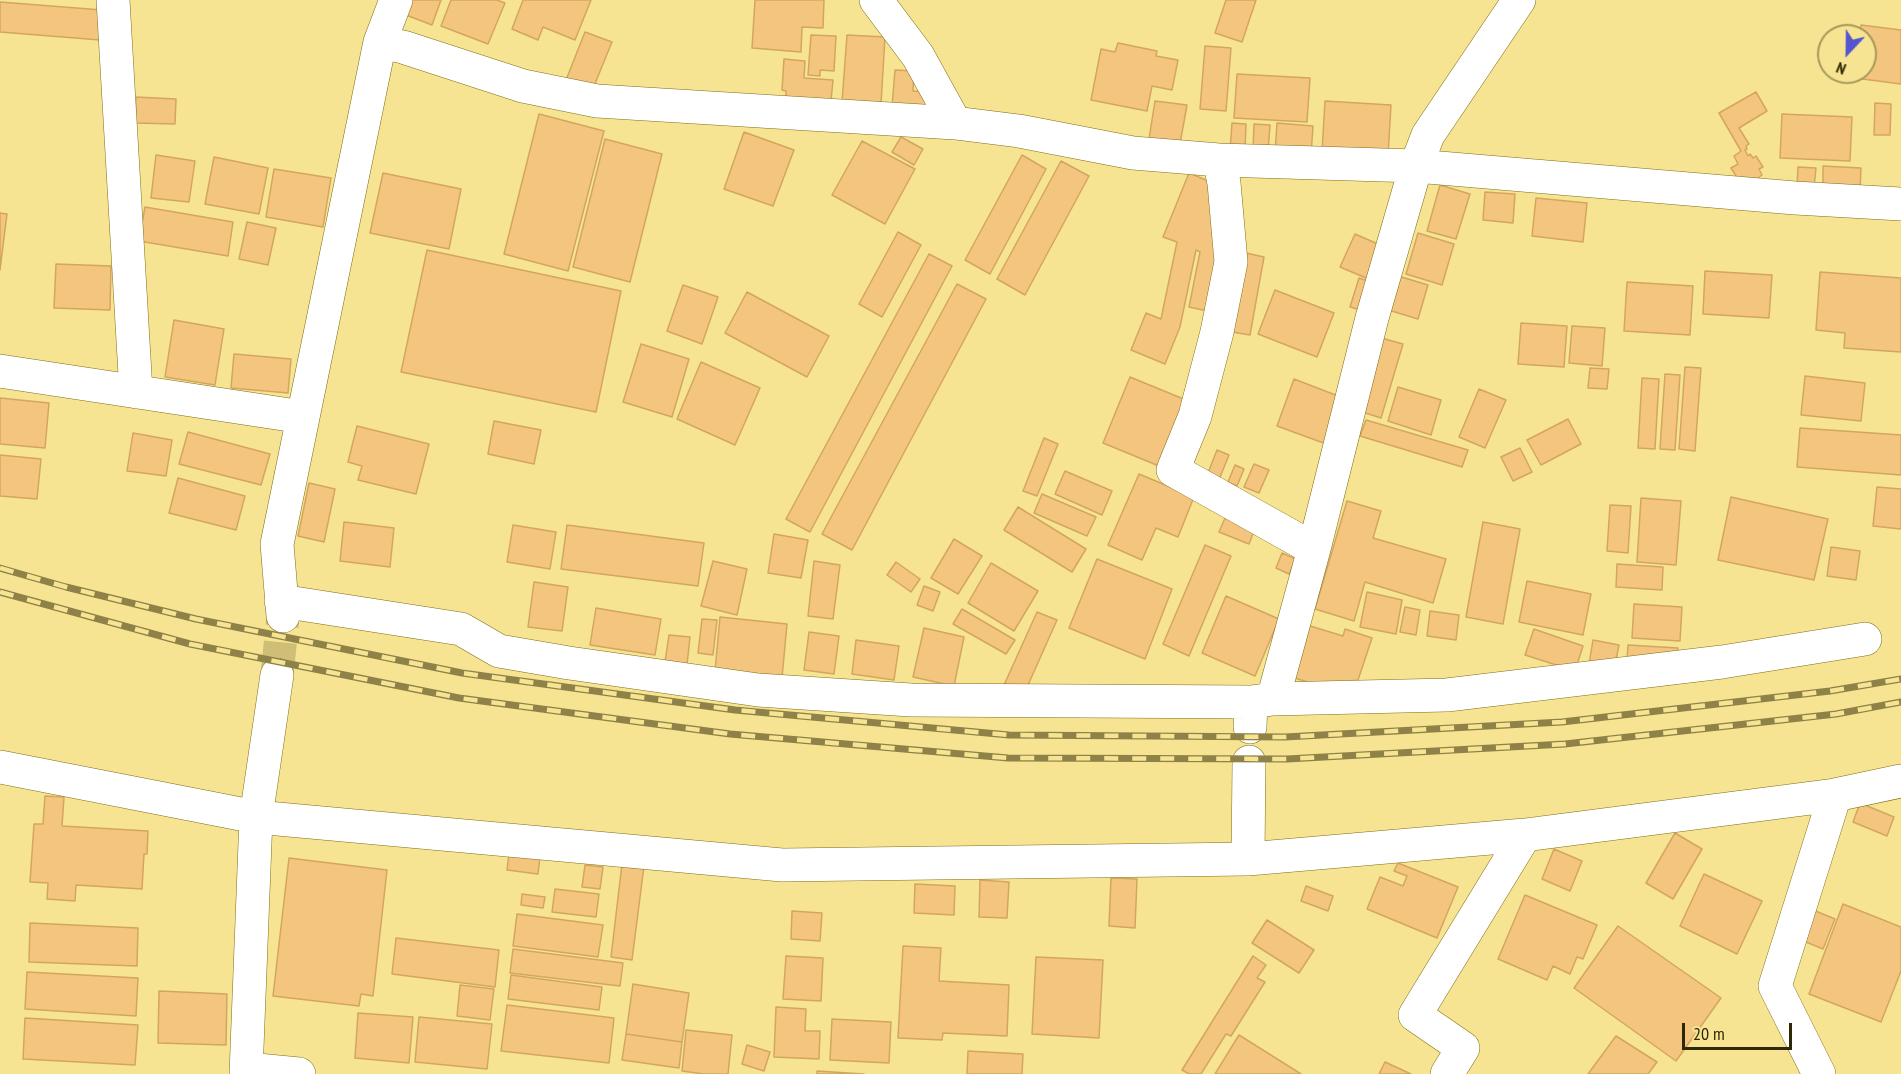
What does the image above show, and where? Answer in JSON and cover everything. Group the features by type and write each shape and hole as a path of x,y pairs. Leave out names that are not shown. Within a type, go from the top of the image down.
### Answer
{"street":[{"path":"113,0 136,392"},
{"path":"396,0 380,42 277,544 282,609 461,629 498,651 758,690 911,700 1258,709 1447,695 1722,662 1865,639"},
{"path":"876,0 918,56 956,123"},
{"path":"1258,709 1314,549 1372,318 1416,166 1428,135 1519,0"},
{"path":"380,42 404,47 523,86 597,101 956,123 1019,131 1133,153 1219,160 1416,166 1783,197 1901,204"},
{"path":"1219,160 1224,183 1231,261 1217,332 1195,416 1173,470 1314,549"},
{"path":"0,371 303,417"},
{"path":"277,675 256,817 247,1072 300,1074"},
{"path":"1248,859 1249,762"},
{"path":"0,767 256,817 782,865 1248,859 1525,835 1835,795 1901,781"},
{"path":"1819,1074 1775,986 1835,795"},
{"path":"1447,1074 1462,1048 1415,1015 1525,835"}],"building":[{"path":"411,0 441,0 432,25 406,15"},
{"path":"451,0 497,0 505,3 488,44 441,26"},
{"path":"523,0 591,0 575,40 543,27 538,40 512,29"},
{"path":"755,0 824,0 823,28 802,27 801,52 752,48"},
{"path":"1226,0 1256,0 1242,42 1215,33"},
{"path":"0,2 102,10 100,40 0,32"},
{"path":"1877,27 1901,30 1901,84 1877,81"},
{"path":"585,32 612,42 592,91 566,80"},
{"path":"811,35 836,36 834,71 820,70 820,76 808,75"},
{"path":"847,35 885,37 881,104 842,102"},
{"path":"1118,43 1157,51 1156,56 1178,60 1172,90 1152,86 1147,111 1091,100 1101,49 1115,52"},
{"path":"1205,46 1231,48 1226,111 1200,109"},
{"path":"784,59 805,61 804,78 833,80 831,101 786,98 786,91 782,90"},
{"path":"895,70 914,71 913,91 928,92 926,109 892,107"},
{"path":"1237,74 1310,78 1307,122 1234,118"},
{"path":"1756,92 1767,111 1739,128 1749,144 1745,150 1748,156 1750,154 1753,158 1756,156 1763,167 1759,169 1762,175 1759,179 1747,185 1742,177 1738,179 1731,168 1738,164 1734,156 1741,151 1719,113"},
{"path":"136,97 176,99 175,124 135,123"},
{"path":"1155,101 1187,105 1180,144 1149,139"},
{"path":"1325,101 1391,105 1388,156 1322,152"},
{"path":"1875,103 1891,104 1890,135 1874,135"},
{"path":"539,114 604,131 568,271 504,254"},
{"path":"1782,114 1852,117 1850,161 1780,158"},
{"path":"1232,123 1246,124 1245,151 1230,150"},
{"path":"1277,123 1313,126 1311,155 1275,153"},
{"path":"1254,124 1270,125 1268,151 1253,150"},
{"path":"744,132 794,150 773,206 724,189"},
{"path":"901,137 923,149 914,165 892,152"},
{"path":"605,139 662,154 630,282 573,267"},
{"path":"862,141 915,169 885,224 832,195"},
{"path":"156,155 195,161 189,202 151,198"},
{"path":"1022,155 1046,169 990,274 965,260"},
{"path":"214,157 268,168 259,214 205,204"},
{"path":"1061,161 1089,176 1025,295 997,279"},
{"path":"1823,166 1861,168 1860,192 1823,190"},
{"path":"1798,167 1816,168 1814,188 1797,187"},
{"path":"274,169 331,178 323,227 266,217"},
{"path":"383,173 461,189 449,249 370,233"},
{"path":"1189,173 1213,183 1218,259 1207,311 1189,307 1200,252 1196,250 1180,327 1165,364 1131,350 1146,313 1161,319 1177,242 1163,237"},
{"path":"1440,185 1470,194 1456,239 1427,231"},
{"path":"1485,192 1515,194 1513,223 1483,220"},
{"path":"1536,198 1587,203 1583,242 1532,236"},
{"path":"145,207 233,222 228,256 139,241"},
{"path":"0,213 7,214 0,270"},
{"path":"247,222 276,228 268,265 239,259"},
{"path":"898,232 921,245 882,317 859,304"},
{"path":"1418,233 1454,244 1442,285 1406,274"},
{"path":"1355,234 1387,248 1373,281 1340,267"},
{"path":"427,250 621,291 596,412 401,372"},
{"path":"1246,253 1264,257 1250,335 1232,332"},
{"path":"929,254 952,266 810,532 786,519"},
{"path":"56,264 111,266 110,310 54,308"},
{"path":"1705,271 1772,275 1769,318 1703,314"},
{"path":"1820,272 1901,278 1901,352 1844,348 1845,333 1816,330"},
{"path":"1395,275 1428,285 1418,319 1385,309"},
{"path":"1359,278 1376,284 1368,312 1350,307"},
{"path":"1627,282 1693,286 1690,335 1624,331"},
{"path":"957,284 986,299 852,550 822,534"},
{"path":"683,285 718,297 702,344 667,331"},
{"path":"1275,290 1334,313 1317,357 1258,334"},
{"path":"747,292 829,336 807,377 725,333"},
{"path":"174,320 224,329 215,385 165,377"},
{"path":"1521,323 1567,326 1564,367 1518,364"},
{"path":"1572,326 1605,328 1602,366 1569,363"},
{"path":"1378,337 1403,344 1381,418 1356,410"},
{"path":"641,344 689,359 672,417 623,402"},
{"path":"234,354 291,359 288,393 231,388"},
{"path":"701,362 760,388 735,445 677,419"},
{"path":"1685,367 1701,368 1695,451 1679,449"},
{"path":"1590,368 1609,369 1607,389 1588,388"},
{"path":"1665,374 1680,375 1675,450 1660,449"},
{"path":"1805,376 1865,383 1861,421 1801,415"},
{"path":"1130,377 1186,400 1159,466 1103,443"},
{"path":"1642,378 1659,379 1655,449 1638,448"},
{"path":"1294,379 1346,399 1329,445 1277,426"},
{"path":"1398,387 1441,400 1431,435 1388,421"},
{"path":"1479,389 1506,400 1485,448 1459,437"},
{"path":"0,398 49,403 45,448 0,444"},
{"path":"1568,419 1581,444 1541,465 1527,440"},
{"path":"1366,420 1468,450 1462,467 1360,436"},
{"path":"494,421 541,430 534,464 488,454"},
{"path":"357,426 429,444 416,494 358,480 362,466 348,462"},
{"path":"1800,428 1901,435 1901,475 1797,467"},
{"path":"188,432 270,454 261,485 179,464"},
{"path":"133,433 172,440 166,476 127,471"},
{"path":"1044,438 1058,444 1037,496 1023,491"},
{"path":"1520,448 1532,472 1513,481 1501,457"},
{"path":"1217,450 1229,455 1218,482 1206,478"},
{"path":"0,455 41,459 37,499 0,496"},
{"path":"1254,464 1269,470 1259,493 1244,487"},
{"path":"1235,465 1244,469 1237,486 1228,482"},
{"path":"1065,471 1112,491 1102,515 1055,494"},
{"path":"1139,474 1194,497 1178,537 1156,528 1142,560 1108,545"},
{"path":"178,478 245,496 236,530 169,513"},
{"path":"309,483 335,489 324,542 298,536"},
{"path":"1877,487 1901,489 1901,529 1873,526"},
{"path":"1042,494 1096,517 1087,536 1034,513"},
{"path":"1731,497 1828,519 1814,580 1718,560"},
{"path":"1641,498 1681,501 1676,565 1637,562"},
{"path":"1347,501 1381,511 1373,538 1446,559 1433,603 1365,582 1354,621 1315,609"},
{"path":"1610,505 1631,506 1628,553 1607,551"},
{"path":"1018,507 1086,549 1072,572 1004,530"},
{"path":"1225,518 1254,531 1249,544 1219,532"},
{"path":"344,522 394,528 390,567 340,561"},
{"path":"1483,522 1520,529 1503,624 1466,617"},
{"path":"513,525 556,532 550,569 507,562"},
{"path":"567,525 704,543 698,586 561,569"},
{"path":"774,534 808,540 801,578 768,573"},
{"path":"954,539 982,556 958,594 931,578"},
{"path":"1205,545 1231,556 1189,656 1163,644"},
{"path":"1831,547 1860,551 1856,580 1827,576"},
{"path":"1282,553 1296,559 1289,574 1276,568"},
{"path":"1097,559 1172,589 1145,659 1069,628"},
{"path":"713,561 747,569 737,615 701,606"},
{"path":"814,561 840,565 833,619 808,616"},
{"path":"896,562 920,579 911,592 887,575"},
{"path":"991,563 1038,591 1014,631 968,603"},
{"path":"1617,564 1663,567 1662,590 1616,587"},
{"path":"1527,581 1591,594 1583,635 1519,622"},
{"path":"534,582 568,587 562,631 528,627"},
{"path":"924,586 940,592 933,611 917,605"},
{"path":"1367,592 1402,600 1396,634 1360,627"},
{"path":"1226,596 1279,619 1255,676 1202,653"},
{"path":"1634,604 1682,607 1680,641 1632,638"},
{"path":"1405,607 1420,610 1416,635 1400,632"},
{"path":"596,608 661,619 655,655 590,645"},
{"path":"962,609 1015,640 1006,654 953,624"},
{"path":"1430,611 1459,615 1456,640 1427,636"},
{"path":"1037,612 1057,620 1024,694 1004,685"},
{"path":"720,617 787,624 782,678 715,671"},
{"path":"702,619 717,620 713,655 698,653"},
{"path":"1307,625 1343,636 1345,629 1372,638 1358,680 1318,685 1291,677"},
{"path":"924,628 964,637 954,686 913,677"},
{"path":"1534,629 1583,646 1575,671 1525,655"},
{"path":"809,632 839,636 834,674 804,670"},
{"path":"669,635 690,637 687,665 665,662"},
{"path":"856,640 899,646 894,680 852,674"},
{"path":"1593,640 1619,645 1614,669 1589,664"},
{"path":"1628,645 1678,648 1677,664 1627,661"},
{"path":"45,796 64,797 62,826 148,831 142,889 76,885 75,901 47,899 48,883 30,882 34,824 43,824"},
{"path":"1860,803 1894,817 1887,836 1853,822"},
{"path":"1675,833 1702,849 1673,899 1646,883"},
{"path":"1554,849 1582,861 1570,891 1542,879"},
{"path":"509,853 540,857 538,874 507,870"},
{"path":"289,858 387,870 373,996 361,994 359,1006 273,996"},
{"path":"1398,863 1458,887 1437,938 1367,909 1380,877 1403,886 1407,876 1394,871"},
{"path":"622,864 644,866 632,960 611,957"},
{"path":"585,865 603,867 600,889 582,887"},
{"path":"1704,874 1762,901 1737,954 1680,926"},
{"path":"1111,878 1137,879 1135,928 1109,926"},
{"path":"980,880 1009,882 1007,918 979,917"},
{"path":"915,884 955,886 954,915 914,913"},
{"path":"1306,886 1333,896 1328,911 1301,901"},
{"path":"555,889 599,894 596,917 552,912"},
{"path":"522,894 545,897 543,908 521,905"},
{"path":"1525,895 1597,925 1583,959 1577,957 1570,974 1553,966 1547,980 1498,959"},
{"path":"1843,904 1901,927 1901,971 1881,1022 1809,994"},
{"path":"1813,910 1835,919 1823,949 1801,940"},
{"path":"792,911 822,913 820,941 791,939"},
{"path":"517,914 603,925 598,957 513,946"},
{"path":"1267,920 1314,950 1299,973 1252,943"},
{"path":"30,923 138,928 137,966 29,962"},
{"path":"1618,926 1721,998 1676,1061 1574,988"},
{"path":"396,938 499,950 495,987 392,974"},
{"path":"903,946 941,948 939,981 1009,985 1007,1036 943,1033 942,1040 898,1038"},
{"path":"513,949 623,963 620,986 510,973"},
{"path":"786,956 823,958 821,1001 783,999"},
{"path":"1253,956 1266,965 1257,978 1265,982 1231,1036 1226,1034 1201,1074 1189,1074 1182,1070"},
{"path":"1036,957 1103,960 1099,1038 1032,1034"},
{"path":"27,972 138,978 136,1016 25,1009"},
{"path":"511,975 602,987 599,1010 508,999"},
{"path":"633,984 689,993 682,1042 626,1034"},
{"path":"460,985 494,989 490,1020 457,1016"},
{"path":"159,991 227,994 226,1045 158,1043"},
{"path":"507,1005 614,1018 609,1063 501,1051"},
{"path":"776,1007 806,1009 805,1031 820,1031 819,1059 774,1057"},
{"path":"358,1013 413,1017 409,1063 355,1058"},
{"path":"419,1017 492,1024 487,1069 415,1062"},
{"path":"25,1018 138,1025 135,1065 23,1059"},
{"path":"832,1019 891,1022 889,1063 830,1060"},
{"path":"686,1030 732,1035 728,1074 682,1071"},
{"path":"626,1034 682,1042 679,1068 622,1060"},
{"path":"1239,1035 1301,1074 1215,1074"},
{"path":"1616,1036 1657,1062 1648,1074 1588,1074"},
{"path":"747,1045 770,1052 764,1071 742,1064"},
{"path":"968,1051 1023,1054 1022,1074 967,1074"},
{"path":"1385,1062 1411,1074 1379,1074"},
{"path":"817,1071 864,1074 817,1074"}],"tunnel":[{"path":"277,675 283,616"}],"railway":[{"path":"0,568 196,619 462,673 735,710 1009,735 1285,737 1562,722 1830,691 1901,679"},
{"path":"0,592 190,644 459,698 730,734 1008,758 1287,759 1565,744 1836,714 1901,702"}]}
